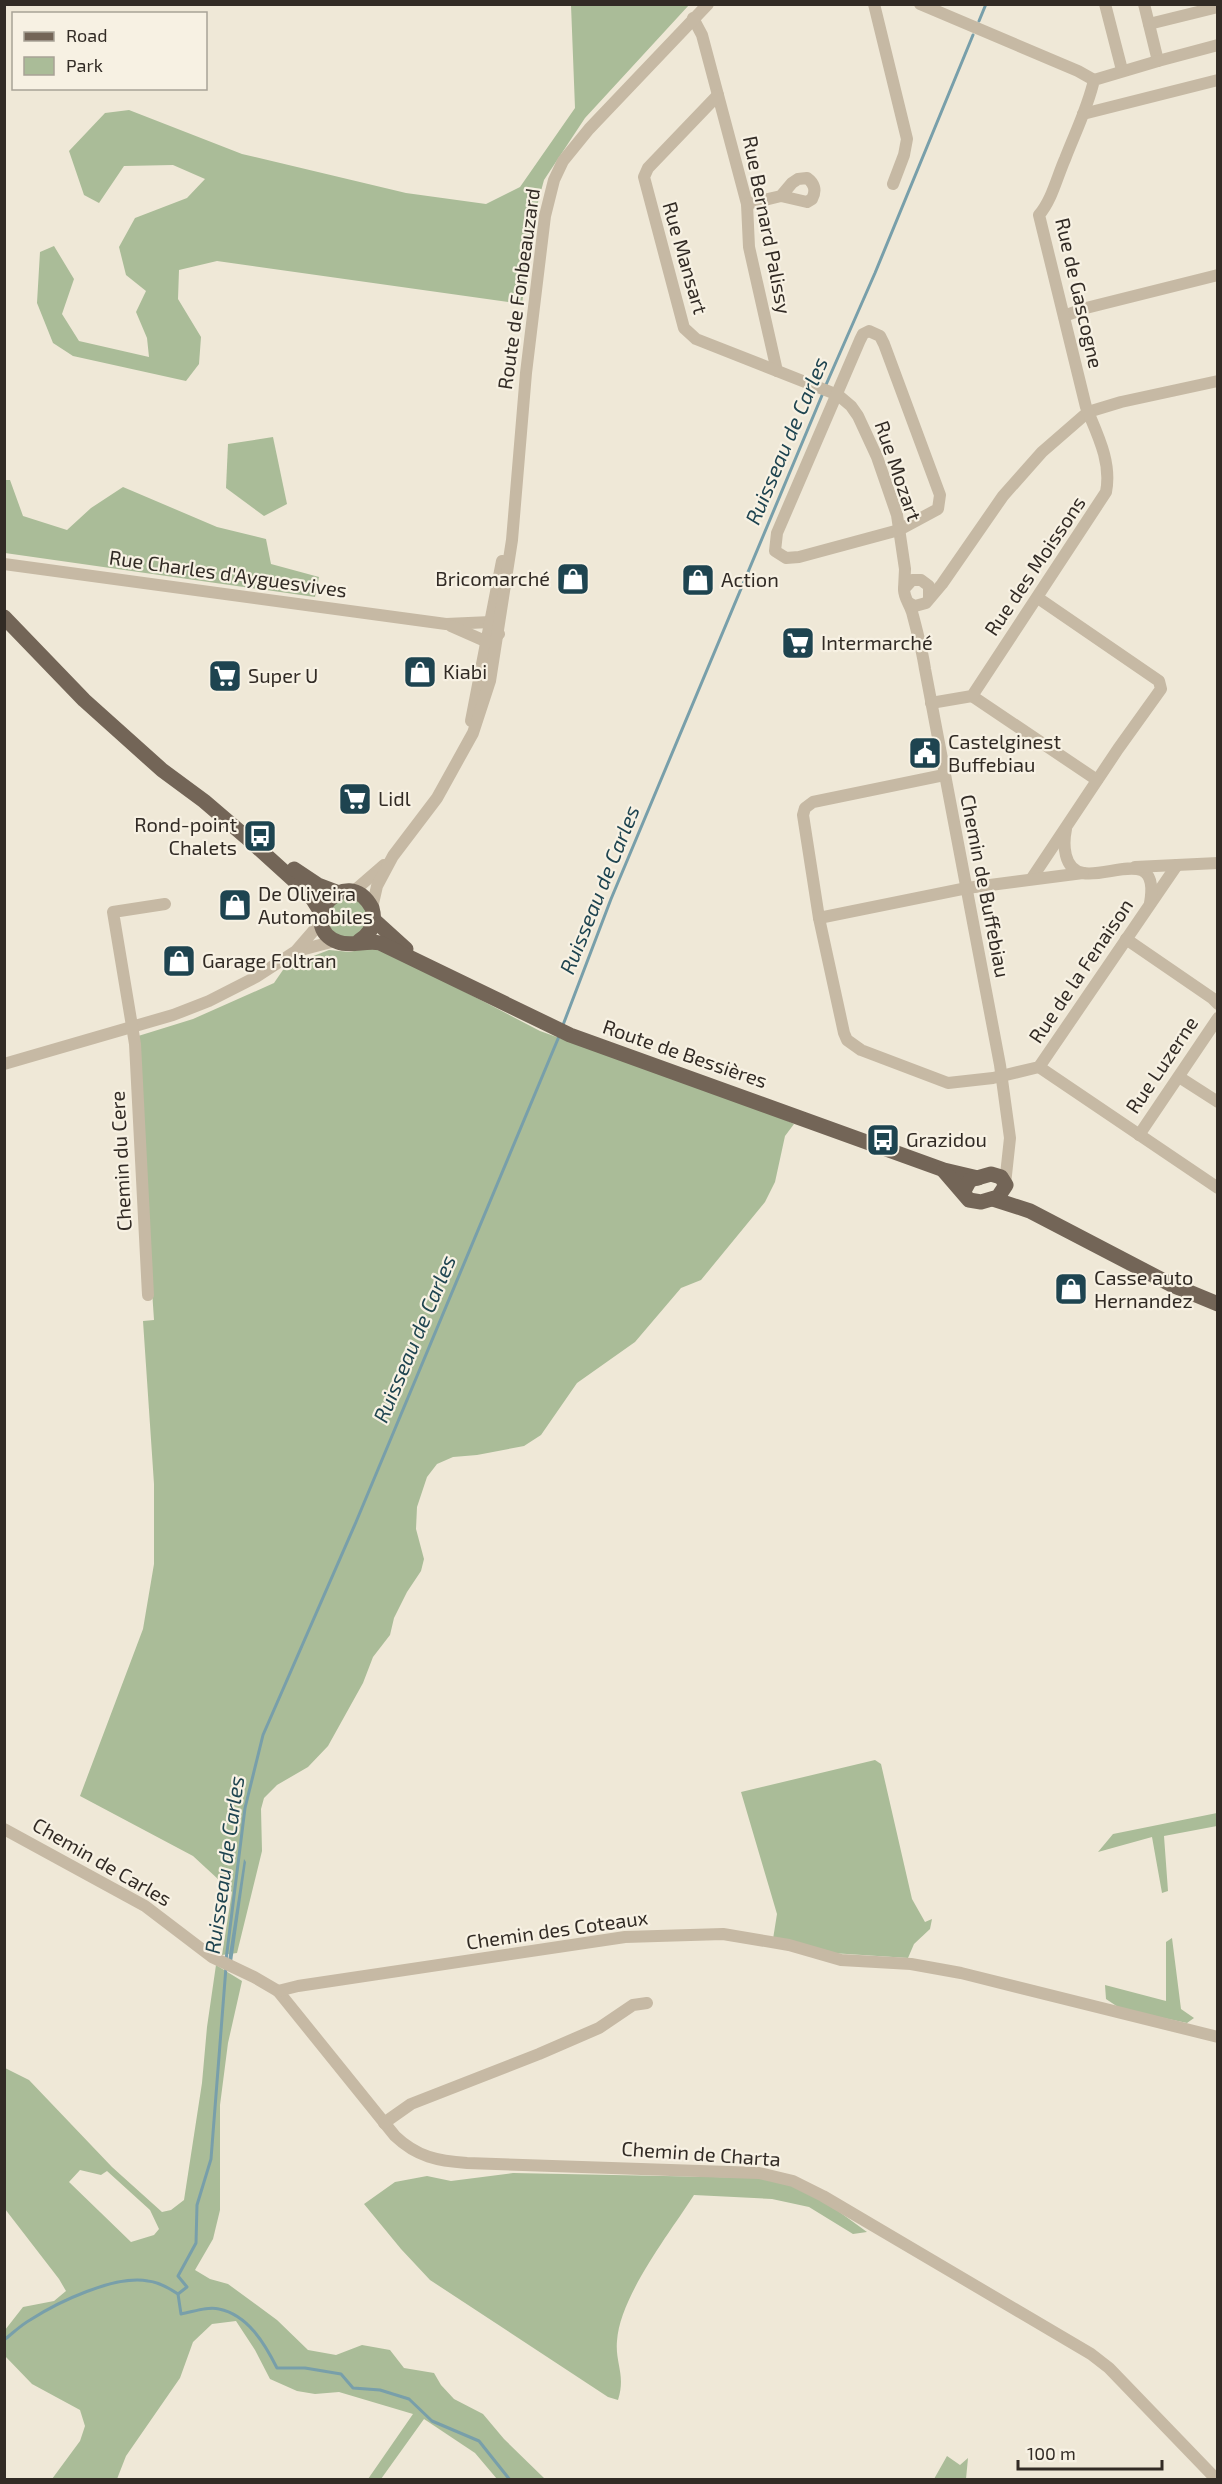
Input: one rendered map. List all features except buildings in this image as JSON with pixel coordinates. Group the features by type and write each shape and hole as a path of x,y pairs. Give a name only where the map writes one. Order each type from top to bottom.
{"main road":[{"name":"Route de Bessières","path":"4,617 84,700 162,770 204,801 246,837 310,895 322,917 325,930 335,941 347,944 359,941 380,944 420,961 570,1035 944,1170 1001,1177 1005,1185 1030,1211"},
{"name":"Route de Bessières","path":"246,837 318,885 365,897 373,914 420,961"},
{"path":"322,917 327,901 346,892"},
{"path":"359,941 371,930 373,914"},
{"name":"Route de Bessières","path":"944,1170 964,1191 966,1197 973,1201 993,1199 1030,1211 1172,1285 1218,1304"},
{"path":"964,1191 970,1180 984,1176"},
{"path":"993,1199 1002,1194 1005,1185"}],"street":[{"name":"Route de Fonbeauzard","path":"393,856 436,798 473,733 481,714 515,492 545,216 554,180 563,161 588,129 708,4"},
{"path":"874,4 907,139 904,155 893,184"},
{"path":"1105,4 1122,70"},
{"path":"1144,4 1158,61"},
{"path":"928,6 1094,80 1122,70 1218,45"},
{"path":"1149,24 1218,7"},
{"name":"Rue Bernard Palissy","path":"693,18 702,35 747,204 749,247 777,371"},
{"name":"Rue de Gascogne","path":"1088,412 1039,215 1044,209 1083,114 1094,80"},
{"path":"1083,114 1218,80"},
{"name":"Rue Mansart","path":"718,95 648,168 645,177 646,189 684,328 696,339 838,395"},
{"path":"747,204 781,196"},
{"path":"1064,316 1086,308 1218,275"},
{"path":"869,332 880,336 940,502 933,514 899,530 795,557 786,558 775,550 777,533 863,334 869,332"},
{"name":"Chemin de Buffebiau","path":"918,633 928,600 1003,496 1042,452 1088,412 1121,402 1218,381"},
{"name":"Rue Mozart","path":"838,395 851,406 858,416 877,457 897,516 905,569 904,589"},
{"name":"Rue des Moissons","path":"972,696 1106,492 1107,465 1088,412"},
{"name":"Rue Charles d'Ayguesvives","path":"4,564 492,632"},
{"path":"905,569 920,581 929,586 928,600 915,606 905,599 904,589 908,583 920,581 946,576"},
{"path":"1032,879 1097,780 1161,689 1159,681 1038,598"},
{"name":"Chemin de Buffebiau","path":"909,603 918,633 1001,1075 1009,1146 1005,1185"},
{"name":"Rue Charles d'Ayguesvives","path":"446,624 492,632"},
{"path":"931,703 972,696 1097,780"},
{"name":"Rue de la Fenaison","path":"944,775 813,802 805,808 803,815 819,918 844,1033 853,1046 948,1083 1039,1067 1177,865"},
{"path":"1066,828 1064,840 1067,859 1071,866 1083,873"},
{"path":"346,892 393,856"},
{"path":"373,914 377,886 393,856"},
{"path":"819,918 967,888 1032,879 1131,867 1218,863"},
{"path":"1131,867 1141,870 1149,880 1150,904"},
{"name":"Chemin du Cere","path":"148,1295 132,1026 113,912 165,904"},
{"path":"296,951 322,917"},
{"name":"Rue Luzerne","path":"1125,939 1218,1004"},
{"path":"4,1064 173,1015 209,1001 256,977 296,951 335,941"},
{"name":"Rue Luzerne","path":"1139,1135 1218,1018"},
{"path":"1039,1067 1218,1188"},
{"path":"1179,1077 1218,1102"},
{"path":"984,1176 997,1169 1009,1146"},
{"name":"Chemin de Carles","path":"4,1830 94,1876 145,1906 219,1962 238,1968"},
{"name":"Chemin des Coteaux","path":"278,1991 298,1986 625,1937 723,1934 789,1946 841,1960 911,1964 961,1973 1218,2037"},
{"name":"Chemin de Charta","path":"238,1968 278,1991 384,2123 410,2149 437,2160 759,2173 793,2181 823,2196 1109,2367 1217,2480"},
{"path":"384,2123 411,2104 539,2054 599,2028 633,2005 647,2003"}],"green space":[{"path":"571,5 689,5 585,118 544,180 535,213 522,304 217,261 179,270 178,299 201,337 199,364 186,381 73,356 53,343 37,303 40,252 54,246 74,279 62,314 79,341 149,357 147,338 136,312 146,291 126,275 119,247 135,218 187,198 205,179 173,165 124,166 99,203 84,195 69,151 105,113 129,110 242,154 406,193 486,204 520,187 575,108"},
{"path":"273,437 287,504 264,516 226,488 228,444"},
{"path":"5,480 10,480 23,516 67,530 91,508 123,487 217,527 266,539 271,564 319,577 315,597 5,553"},
{"path":"347,898 361,904 367,918 361,932 347,938 333,932 327,918 333,904"},
{"path":"379,947 540,1031 794,1124 785,1136 775,1182 765,1202 701,1280 681,1288 635,1342 577,1383 541,1435 524,1446 453,1457 437,1464 427,1477 417,1507 416,1529 424,1559 421,1571 394,1618 390,1635 373,1657 363,1683 328,1746 308,1767 277,1785 264,1798 261,1809 262,1851 237,1953 222,1955 232,1892 193,1856 80,1796 143,1629 154,1564 154,1484 143,1321 154,1320 135,1037 193,1019 274,983 285,967 329,950 350,952"},
{"path":"875,1760 881,1764 912,1899 925,1922 932,1919 930,1929 914,1944 908,1958 832,1953 773,1939 777,1914 741,1792"},
{"path":"1217,1813 1217,1826 1164,1836 1168,1891 1162,1893 1152,1837 1098,1852 1113,1834"},
{"path":"1172,1938 1181,2009 1194,2018 1187,2023 1121,2009 1106,1999 1105,1985 1166,2001 1166,1942"},
{"path":"216,1965 242,1981 228,2043 220,2105 220,2210 213,2239 195,2270 210,2279 228,2284 277,2320 308,2350 336,2355 362,2345 390,2350 404,2368 434,2373 454,2399 483,2414 504,2439 545,2479 497,2479 475,2453 424,2419 381,2479 368,2479 413,2414 339,2392 315,2394 297,2391 270,2379 236,2321 212,2324 193,2342 180,2378 126,2456 117,2479 52,2479 80,2441 85,2426 80,2410 32,2384 5,2356 5,2330 23,2307 54,2301 66,2291 5,2209 5,2068 29,2080 112,2167 162,2212 171,2210 184,2200 202,2083","holes":["80,2170 101,2175 107,2171 150,2210 159,2229 154,2235 131,2242 69,2182"]},
{"path":"513,2173 767,2178 800,2188 827,2203 867,2232 853,2234 809,2207 772,2199 694,2195 636,2285 620,2323 617,2356 621,2383 618,2400 608,2397 430,2280 364,2204 395,2182 427,2176 451,2181"},
{"path":"947,2456 960,2465 968,2458 966,2479 934,2479"}],"water":[{"path":"244,1859 246,1862 232,1962 228,1961"}],"waterway":[{"name":"Ruisseau de Carles","path":"979,21 986,4"},
{"name":"Ruisseau de Carles","path":"825,387 875,273 973,35"},
{"name":"Ruisseau de Carles","path":"563,1025 611,899 823,393"},
{"name":"Ruisseau de Carles","path":"226,1960 245,1808 263,1735 356,1522 560,1034"},
{"name":"Ruisseau de Carles","path":"226,1967 211,2159 197,2205 196,2243 178,2276 187,2287 178,2294 181,2314 210,2308 229,2312 239,2317 254,2332 277,2368 305,2368 341,2374 353,2388 380,2390 409,2399 432,2421 479,2441 510,2480"},
{"path":"4,2340 23,2324 42,2313 71,2298 103,2286 134,2280 148,2281 178,2294"}],"place":[{"name":"Bricomarché","path":"573,579"},
{"name":"Action","path":"698,580"},
{"name":"Intermarché","path":"798,643"},
{"name":"Kiabi","path":"420,672"},
{"name":"Super U","path":"225,676"},
{"name":"Castelginest Buffebiau","path":"925,753"},
{"name":"Lidl","path":"355,799"},
{"name":"Rond-point Chalets","path":"260,836"},
{"name":"De Oliveira Automobiles","path":"235,905"},
{"name":"Garage Foltran","path":"179,961"},
{"name":"Grazidou","path":"883,1140"},
{"name":"Casse auto Hernandez","path":"1071,1289"}]}
